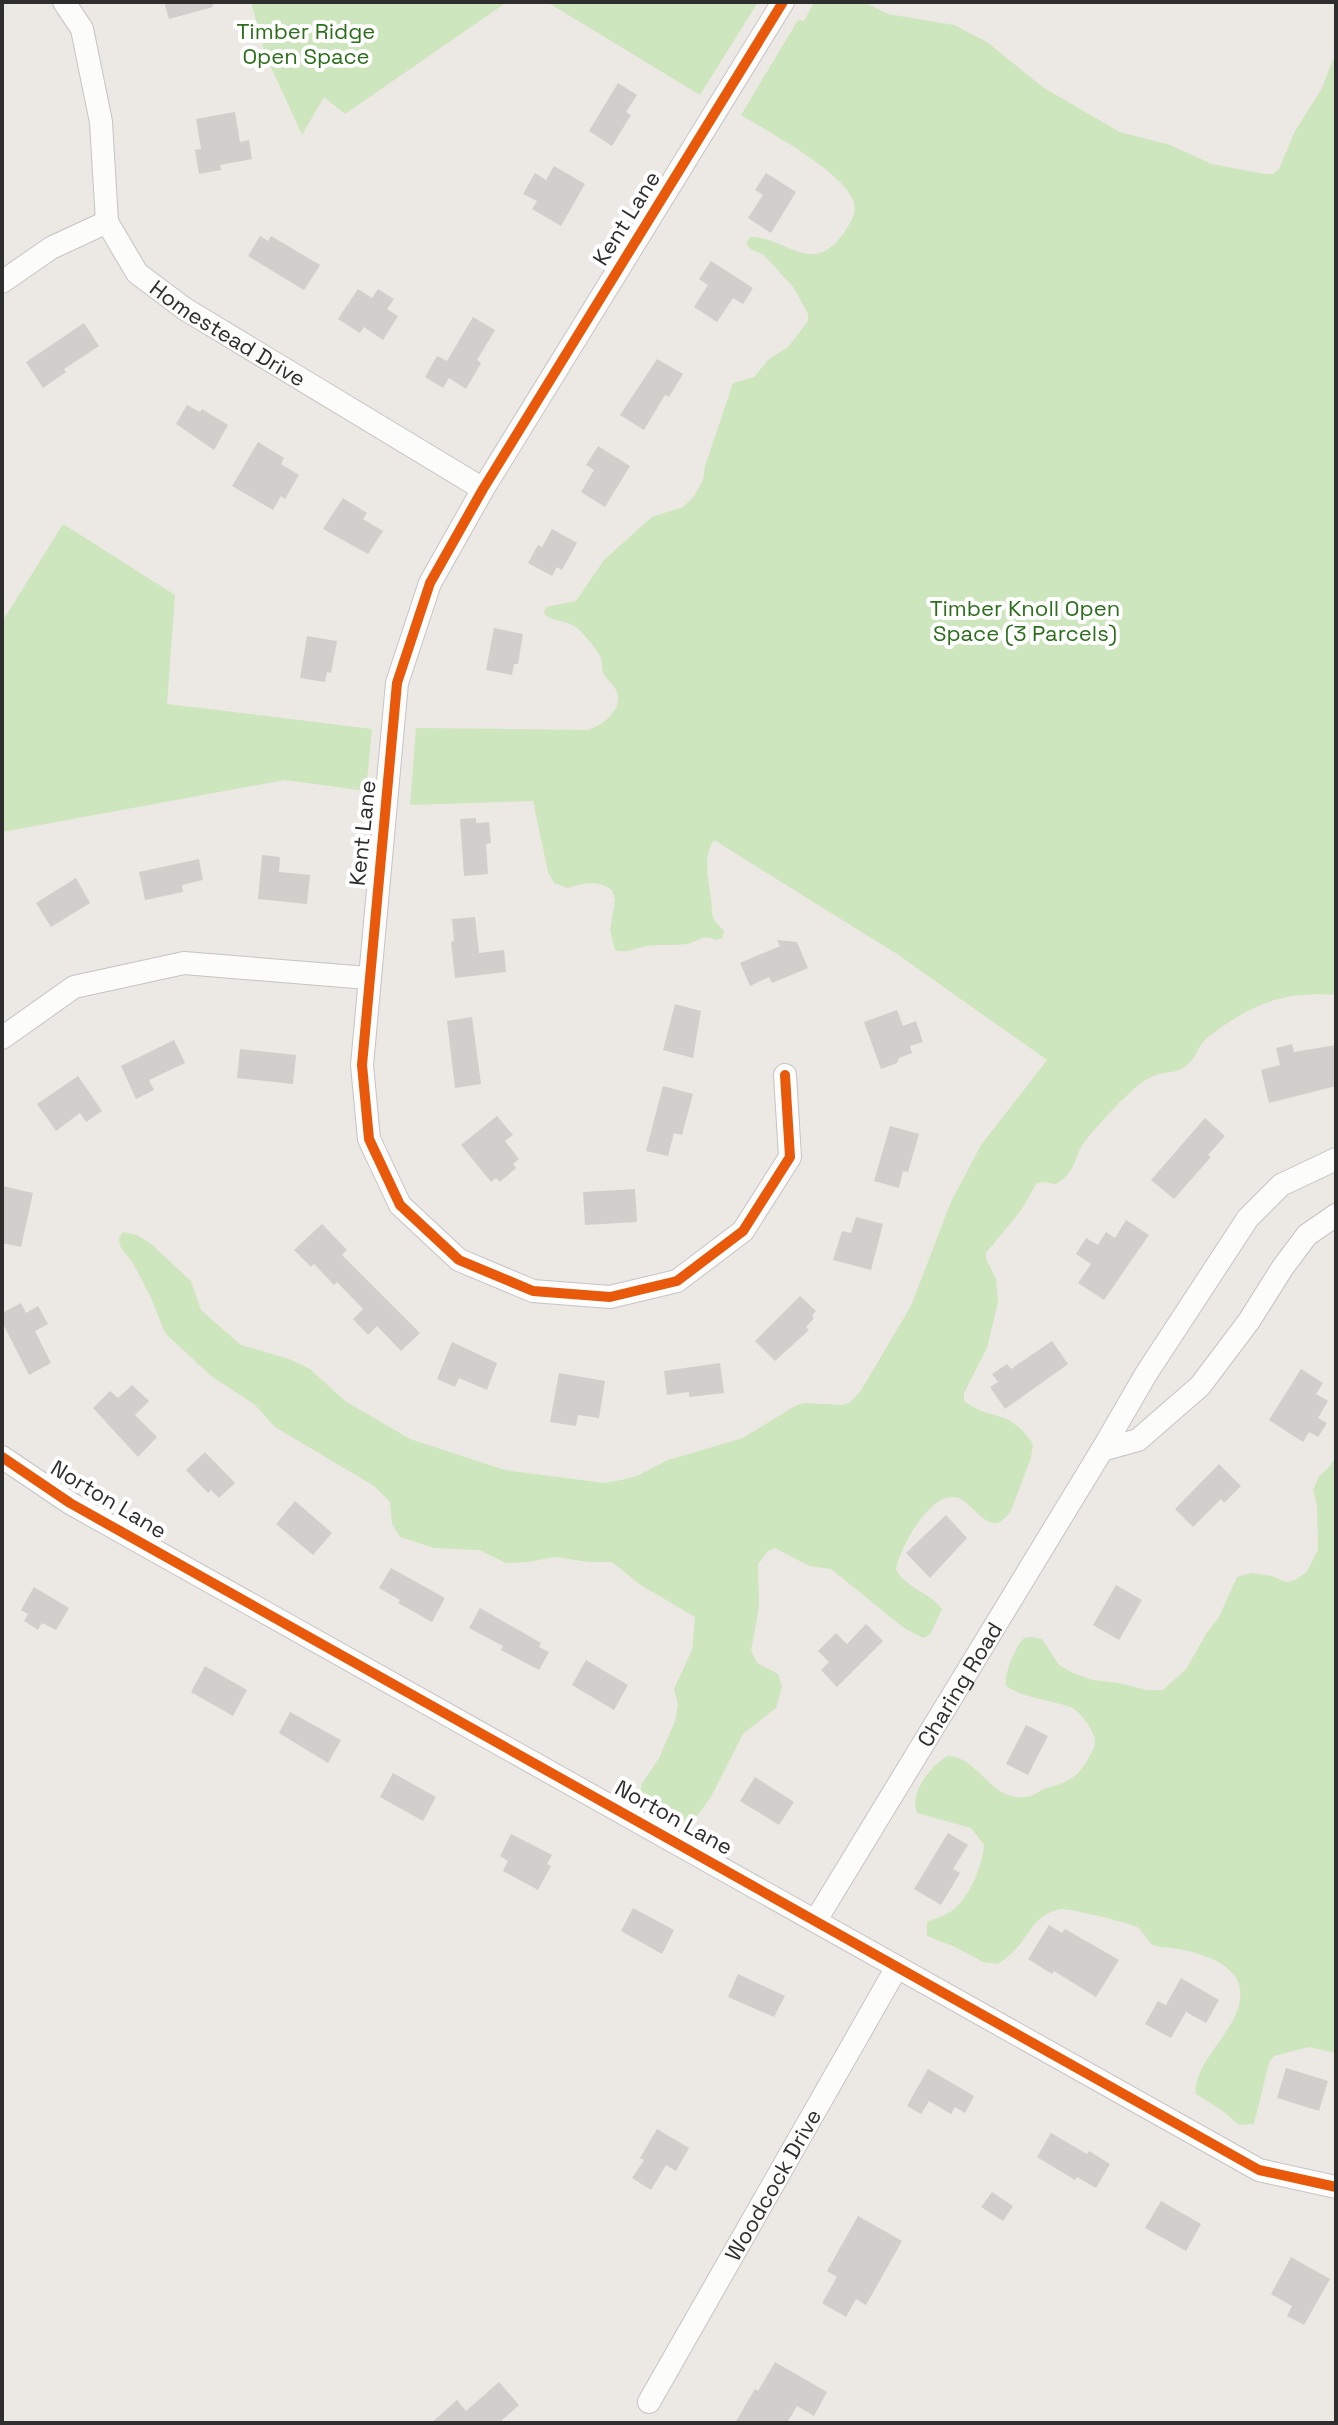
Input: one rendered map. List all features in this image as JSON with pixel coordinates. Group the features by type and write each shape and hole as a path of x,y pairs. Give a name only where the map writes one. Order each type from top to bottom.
{"street":[{"name":"Homestead Drive","path":"64,2 82,29 101,122 107,222 137,273 185,309 483,489"},
{"name":"Kent Lane","path":"783,2 483,489 430,583 397,683 362,1065 369,1139 400,1205 459,1260 533,1291 610,1297 677,1281 743,1231 790,1157 785,1075"},
{"path":"2,282 51,248 107,222"},
{"path":"2,1038 74,987 184,963 368,978"},
{"name":"Charing Road","path":"816,1920 1146,1374 1248,1218 1281,1185 1336,1159"},
{"path":"1102,1450 1138,1440 1200,1386 1307,1235 1336,1215"},
{"name":"Norton Lane","path":"2,1457 70,1503 1259,2170 1336,2187"},
{"name":"Woodcock Drive","path":"649,2402 897,1967"}],"green space":[{"name":"Timber Ridge Open Space","path":"251,2 507,2 345,114 324,97 302,135 265,54"},
{"path":"547,2 758,2 700,95"},
{"name":"Timber Knoll Open Space (3 Parcels)","path":"814,2 864,2 888,14 954,25 987,42 1044,88 1120,132 1170,145 1212,164 1264,174 1273,174 1279,169 1295,131 1321,90 1336,52 1336,995 1283,998 1237,1017 1204,1041 1185,1067 1151,1077 1126,1096 1086,1140 1063,1179 1056,1184 1036,1184 1022,1209 986,1253 996,1279 998,1302 987,1348 964,1393 964,1401 983,1412 1007,1419 1024,1432 1033,1444 1031,1458 1011,1511 1000,1521 991,1522 959,1498 948,1497 938,1502 918,1522 896,1569 905,1581 942,1609 930,1635 923,1638 904,1628 831,1569 809,1566 775,1548 768,1551 758,1564 759,1607 751,1650 757,1663 778,1674 782,1687 776,1708 743,1734 712,1795 698,1815 686,1821 649,1805 641,1793 641,1785 659,1758 675,1721 678,1705 674,1689 692,1650 695,1617 639,1584 612,1562 555,1557 506,1563 479,1550 434,1548 400,1537 392,1524 390,1502 374,1486 275,1427 254,1404 211,1376 165,1333 151,1298 120,1246 119,1238 123,1232 137,1235 150,1243 191,1281 201,1310 241,1345 289,1359 310,1369 345,1401 410,1439 505,1470 604,1483 637,1476 668,1460 743,1438 804,1403 849,1403 860,1392 911,1306 950,1204 981,1145 1047,1060 897,954 714,840 708,856 708,875 712,913 724,931 722,938 619,951 615,950 610,930 615,900 612,890 596,884 568,888 554,883 548,872 533,801 410,805 416,728 587,730 598,726 616,708 615,687 604,674 596,650 577,628 544,614 546,607 576,601 604,560 645,523 652,517 683,507 694,496 703,480 733,383 754,377 769,359 788,347 808,321 808,314 794,288 764,255 750,249 746,243 750,237 807,254 820,253 837,241 854,215 853,200 835,177 803,153 741,115 798,20 804,21"},
{"path":"63,524 175,595 167,704 372,729 366,791 285,780 2,832 2,622"},
{"path":"1336,1456 1336,2053 1309,2047 1274,2056 1269,2063 1254,2124 1239,2125 1196,2094 1202,2068 1235,2016 1239,2003 1240,1989 1231,1971 1202,1955 1153,1945 1132,1925 1066,1909 1053,1911 1040,1919 1017,1948 998,1964 983,1962 927,1936 927,1922 952,1910 966,1895 981,1862 984,1845 971,1828 917,1813 916,1797 928,1774 947,1756 958,1758 996,1788 1017,1797 1031,1796 1076,1774 1085,1764 1095,1740 1086,1721 1070,1707 1021,1694 1006,1686 1011,1661 1023,1639 1042,1639 1059,1665 1073,1673 1093,1680 1163,1690 1186,1669 1219,1617 1237,1577 1251,1573 1286,1582 1306,1573 1318,1550 1317,1505 1313,1490 1319,1476"}],"building":[{"path":"164,2 212,2 213,7 169,19"},
{"path":"618,83 637,95 626,112 631,115 612,146 589,131"},
{"path":"235,112 240,142 249,140 252,159 220,165 221,170 199,174 195,150 201,149 196,119"},
{"path":"554,166 585,184 561,226 532,209 537,201 523,194 535,173 546,180"},
{"path":"766,173 796,192 771,233 748,218 763,195 755,190"},
{"path":"260,236 268,241 271,236 320,265 304,290 248,256"},
{"path":"711,261 753,288 743,304 733,298 717,322 694,307 708,285 699,279"},
{"path":"358,289 372,298 378,289 394,299 387,309 398,316 383,340 364,327 360,333 338,319"},
{"path":"473,317 495,330 477,360 481,363 466,389 449,378 443,388 425,377 437,356 447,361"},
{"path":"84,323 99,346 64,369 66,372 43,388 26,362"},
{"path":"657,359 683,374 669,397 665,395 644,430 620,415"},
{"path":"187,405 200,412 202,409 228,425 214,450 176,424"},
{"path":"258,442 284,458 281,464 299,475 285,499 281,496 273,510 232,486"},
{"path":"598,446 630,466 605,507 581,492 594,470 586,465"},
{"path":"343,498 367,513 363,519 383,531 368,554 323,529"},
{"path":"552,529 577,543 562,570 557,567 552,576 528,563"},
{"path":"494,628 523,634 518,664 514,664 512,675 486,670"},
{"path":"307,636 337,641 331,673 327,672 325,682 300,678"},
{"path":"476,818 476,823 489,822 491,843 486,844 488,874 464,876 460,819"},
{"path":"262,855 280,857 279,872 310,875 307,904 258,899"},
{"path":"199,859 203,880 182,885 183,892 145,900 139,872"},
{"path":"76,878 90,903 51,927 36,903"},
{"path":"475,917 479,953 504,950 506,972 455,978 452,919"},
{"path":"777,940 797,942 808,968 772,983 769,977 750,986 740,963 780,946"},
{"path":"675,1004 701,1011 693,1058 663,1050"},
{"path":"897,1010 903,1026 916,1021 923,1042 910,1046 912,1053 881,1069 864,1022"},
{"path":"472,1017 481,1084 455,1088 447,1021"},
{"path":"174,1040 185,1063 149,1080 154,1090 136,1099 121,1066"},
{"path":"1292,1044 1294,1052 1336,1045 1336,1086 1269,1103 1261,1070 1280,1065 1276,1048"},
{"path":"240,1049 296,1055 293,1084 237,1078"},
{"path":"78,1076 102,1111 86,1122 80,1113 56,1131 37,1104"},
{"path":"663,1086 693,1094 682,1135 674,1133 668,1156 646,1151"},
{"path":"497,1116 513,1135 505,1141 519,1159 513,1164 516,1168 500,1182 496,1178 491,1182 461,1145"},
{"path":"1205,1118 1225,1136 1174,1199 1151,1180"},
{"path":"890,1126 919,1134 908,1172 903,1171 899,1188 874,1181"},
{"path":"2,1186 33,1193 21,1247 2,1243"},
{"path":"635,1189 637,1222 585,1225 583,1192"},
{"path":"856,1217 883,1224 871,1270 833,1260 842,1231 851,1233"},
{"path":"1126,1220 1149,1235 1104,1300 1078,1283 1091,1264 1076,1254 1086,1238 1098,1245 1106,1232 1115,1238"},
{"path":"322,1224 347,1250 342,1255 420,1333 401,1351 377,1326 368,1335 353,1319 363,1309 337,1282 334,1285 314,1264 311,1267 294,1250"},
{"path":"800,1296 816,1311 812,1316 814,1318 806,1327 809,1330 775,1361 755,1341"},
{"path":"21,1303 26,1313 38,1306 48,1324 35,1331 51,1363 29,1375 2,1322 2,1313"},
{"path":"1052,1341 1068,1364 1005,1409 990,1387 998,1382 992,1374 1007,1364 1011,1369"},
{"path":"452,1342 497,1363 487,1390 459,1378 455,1387 437,1379"},
{"path":"720,1363 724,1393 689,1397 689,1392 667,1395 664,1371"},
{"path":"1301,1369 1323,1383 1316,1394 1328,1401 1318,1418 1327,1423 1318,1437 1309,1432 1303,1442 1269,1420"},
{"path":"559,1373 605,1381 599,1418 578,1415 576,1426 550,1422"},
{"path":"132,1385 149,1401 135,1415 157,1437 138,1457 93,1408 110,1391 118,1398"},
{"path":"205,1452 235,1483 219,1498 211,1490 208,1493 186,1470"},
{"path":"1219,1464 1241,1486 1224,1503 1221,1499 1193,1527 1175,1509"},
{"path":"295,1501 332,1533 313,1555 276,1524"},
{"path":"946,1515 967,1538 930,1578 906,1553"},
{"path":"391,1568 445,1598 432,1622 379,1588"},
{"path":"1116,1585 1142,1600 1119,1640 1093,1625"},
{"path":"34,1587 69,1608 56,1630 42,1623 38,1630 24,1621 28,1614 21,1610"},
{"path":"480,1608 541,1643 539,1647 549,1652 539,1670 501,1650 503,1646 469,1628"},
{"path":"866,1624 883,1641 837,1687 821,1670 829,1662 818,1651 836,1633 847,1644"},
{"path":"586,1660 628,1685 614,1710 572,1685"},
{"path":"205,1666 247,1690 233,1716 191,1692"},
{"path":"290,1712 341,1740 328,1763 279,1733"},
{"path":"1026,1725 1048,1736 1028,1775 1006,1764"},
{"path":"393,1773 436,1797 423,1821 380,1797"},
{"path":"755,1777 794,1802 779,1825 740,1801"},
{"path":"948,1833 968,1845 953,1869 960,1873 941,1905 914,1889"},
{"path":"511,1834 552,1855 547,1864 551,1866 538,1890 503,1871 508,1861 500,1856"},
{"path":"633,1908 674,1930 662,1954 621,1931"},
{"path":"1049,1925 1062,1933 1065,1929 1119,1960 1096,1997 1028,1959"},
{"path":"738,1974 785,1996 774,2017 728,1997"},
{"path":"1181,1978 1219,2000 1206,2023 1186,2012 1171,2038 1145,2024 1158,2001 1166,2005"},
{"path":"1286,2068 1328,2081 1319,2111 1277,2098"},
{"path":"928,2069 974,2096 965,2113 955,2107 951,2114 929,2101 921,2114 907,2106"},
{"path":"657,2129 689,2148 676,2171 666,2165 651,2190 632,2178 644,2160 640,2158"},
{"path":"1051,2133 1110,2164 1096,2188 1077,2177 1075,2180 1037,2157"},
{"path":"992,2192 1013,2206 1003,2221 981,2207"},
{"path":"1161,2201 1201,2224 1186,2251 1145,2228"},
{"path":"858,2216 902,2241 866,2305 856,2299 846,2317 822,2303 837,2277 827,2271"},
{"path":"1291,2257 1330,2279 1304,2325 1287,2316 1292,2306 1271,2294"},
{"path":"775,2362 827,2392 814,2416 797,2406 787,2423 735,2423 755,2389 758,2391"},
{"path":"499,2382 519,2405 499,2423 431,2423 457,2400 466,2411"}],"cycle path":[{"path":"783,2 483,489 430,583 397,683 362,1065 369,1139 400,1205 459,1260 533,1291 610,1297 677,1281 743,1231 790,1157 785,1075"},
{"path":"2,1457 70,1503 1259,2170 1336,2187"}]}
